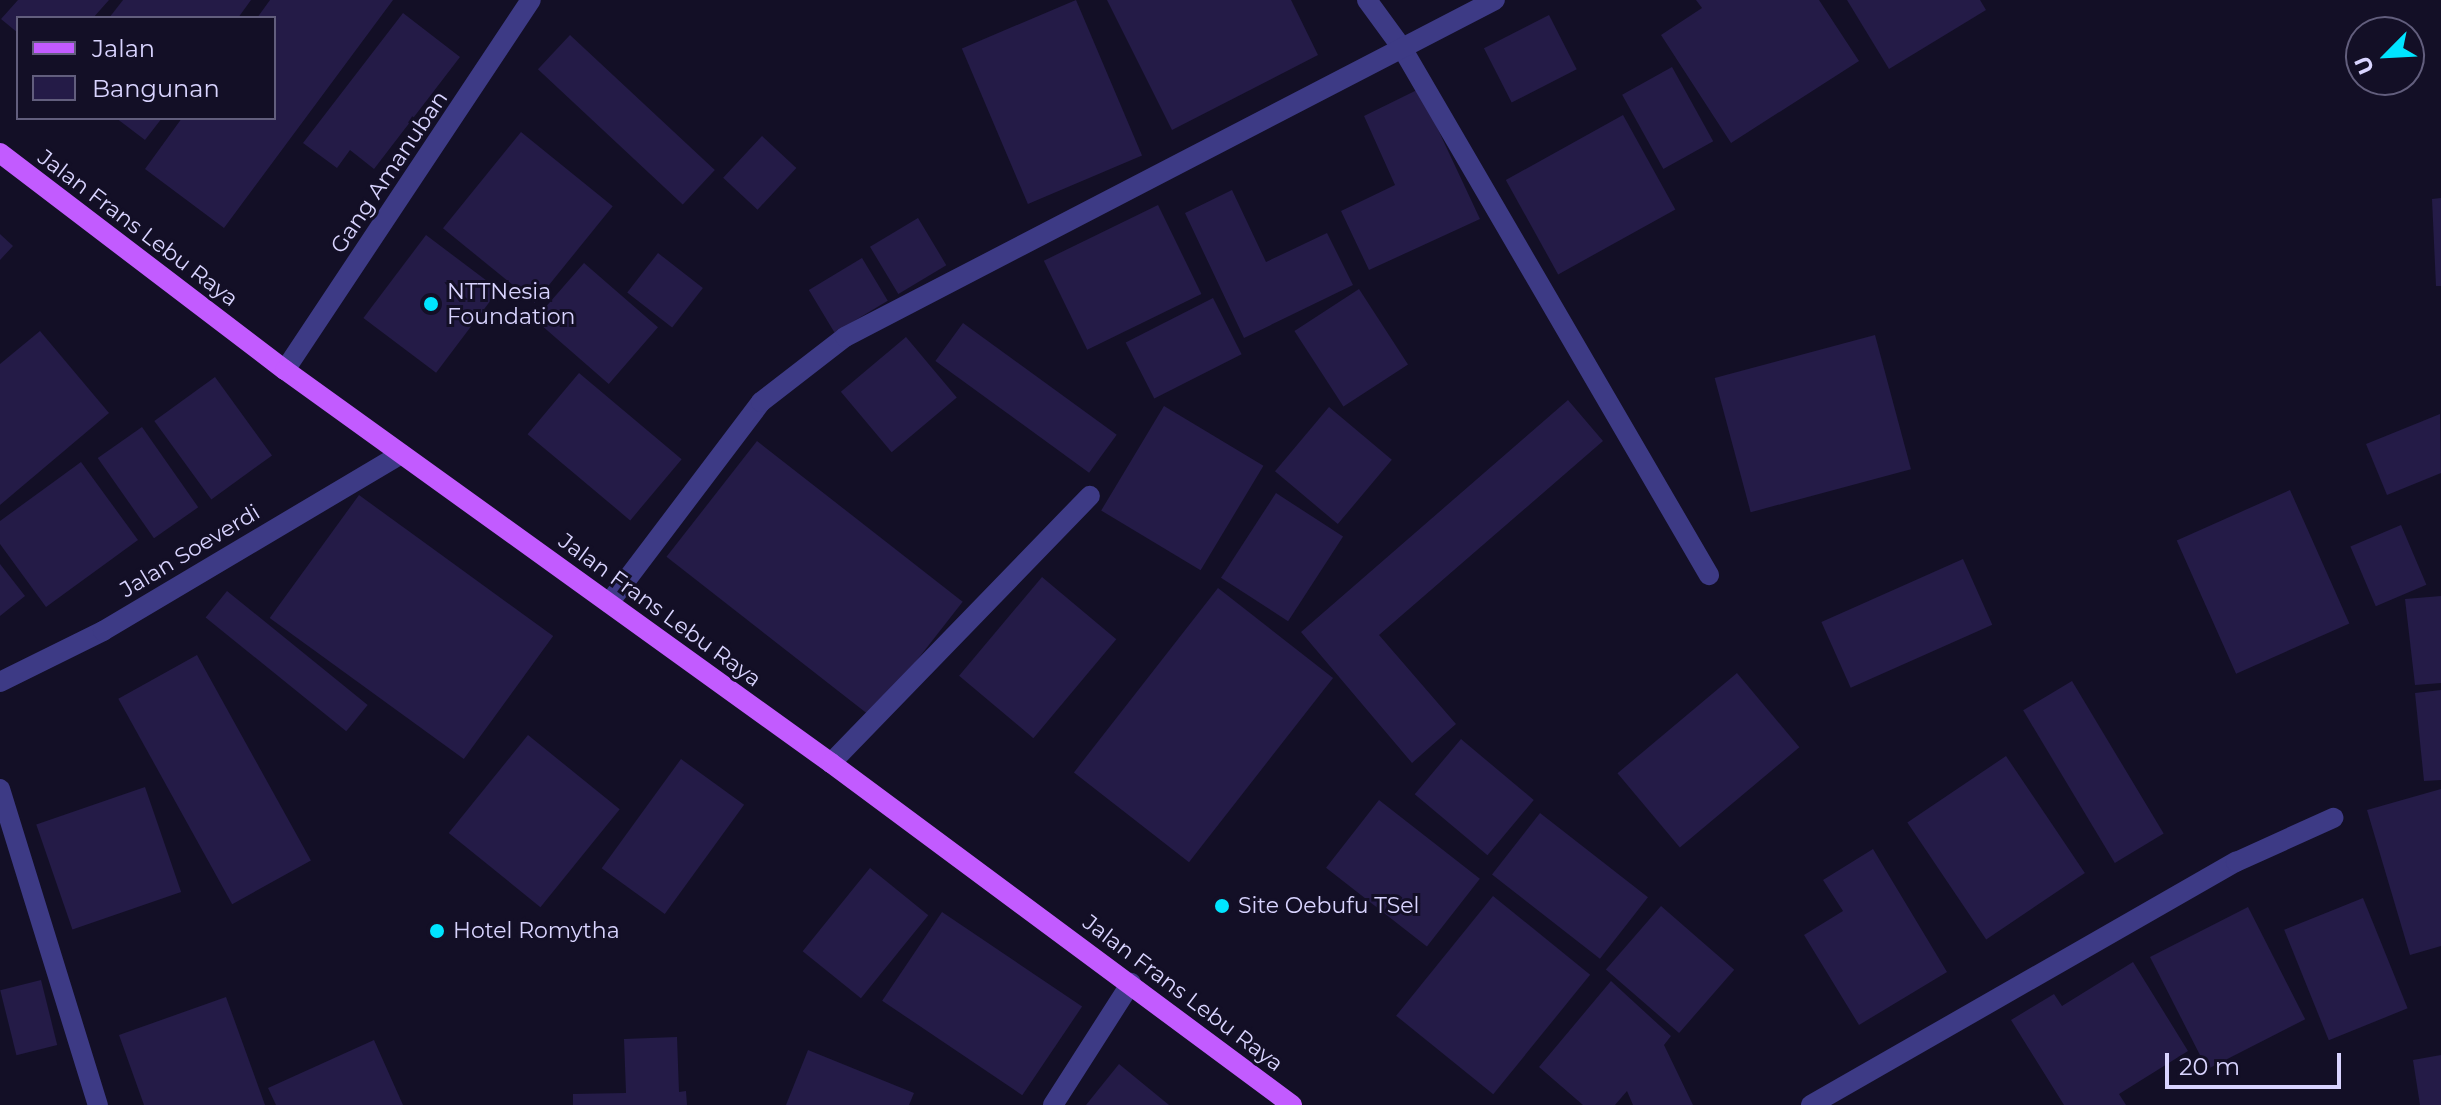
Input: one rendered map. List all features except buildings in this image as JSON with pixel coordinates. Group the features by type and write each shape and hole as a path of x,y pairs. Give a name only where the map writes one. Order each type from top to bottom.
{"main road":[{"name":"Jalan Frans Lebu Raya","path":"0,153 285,370 831,763 1292,1105"}],"street":[{"name":"Gang Amanuban","path":"285,370 531,0"},
{"path":"1367,0 1402,48 1709,575"},
{"path":"609,603 761,402 845,337 1495,0"},
{"name":"Jalan Soeverdi","path":"0,682 103,631 401,454"},
{"path":"831,763 1090,496"},
{"path":"0,789 98,1105"},
{"path":"1811,1105 2236,862 2333,818"},
{"path":"1053,1105 1131,983"}],"place":[{"name":"NTTNesia Foundation","path":"431,304"},
{"name":"Site Oebufu TSel","path":"1222,906"},
{"name":"Hotel Romytha","path":"437,931"}]}
